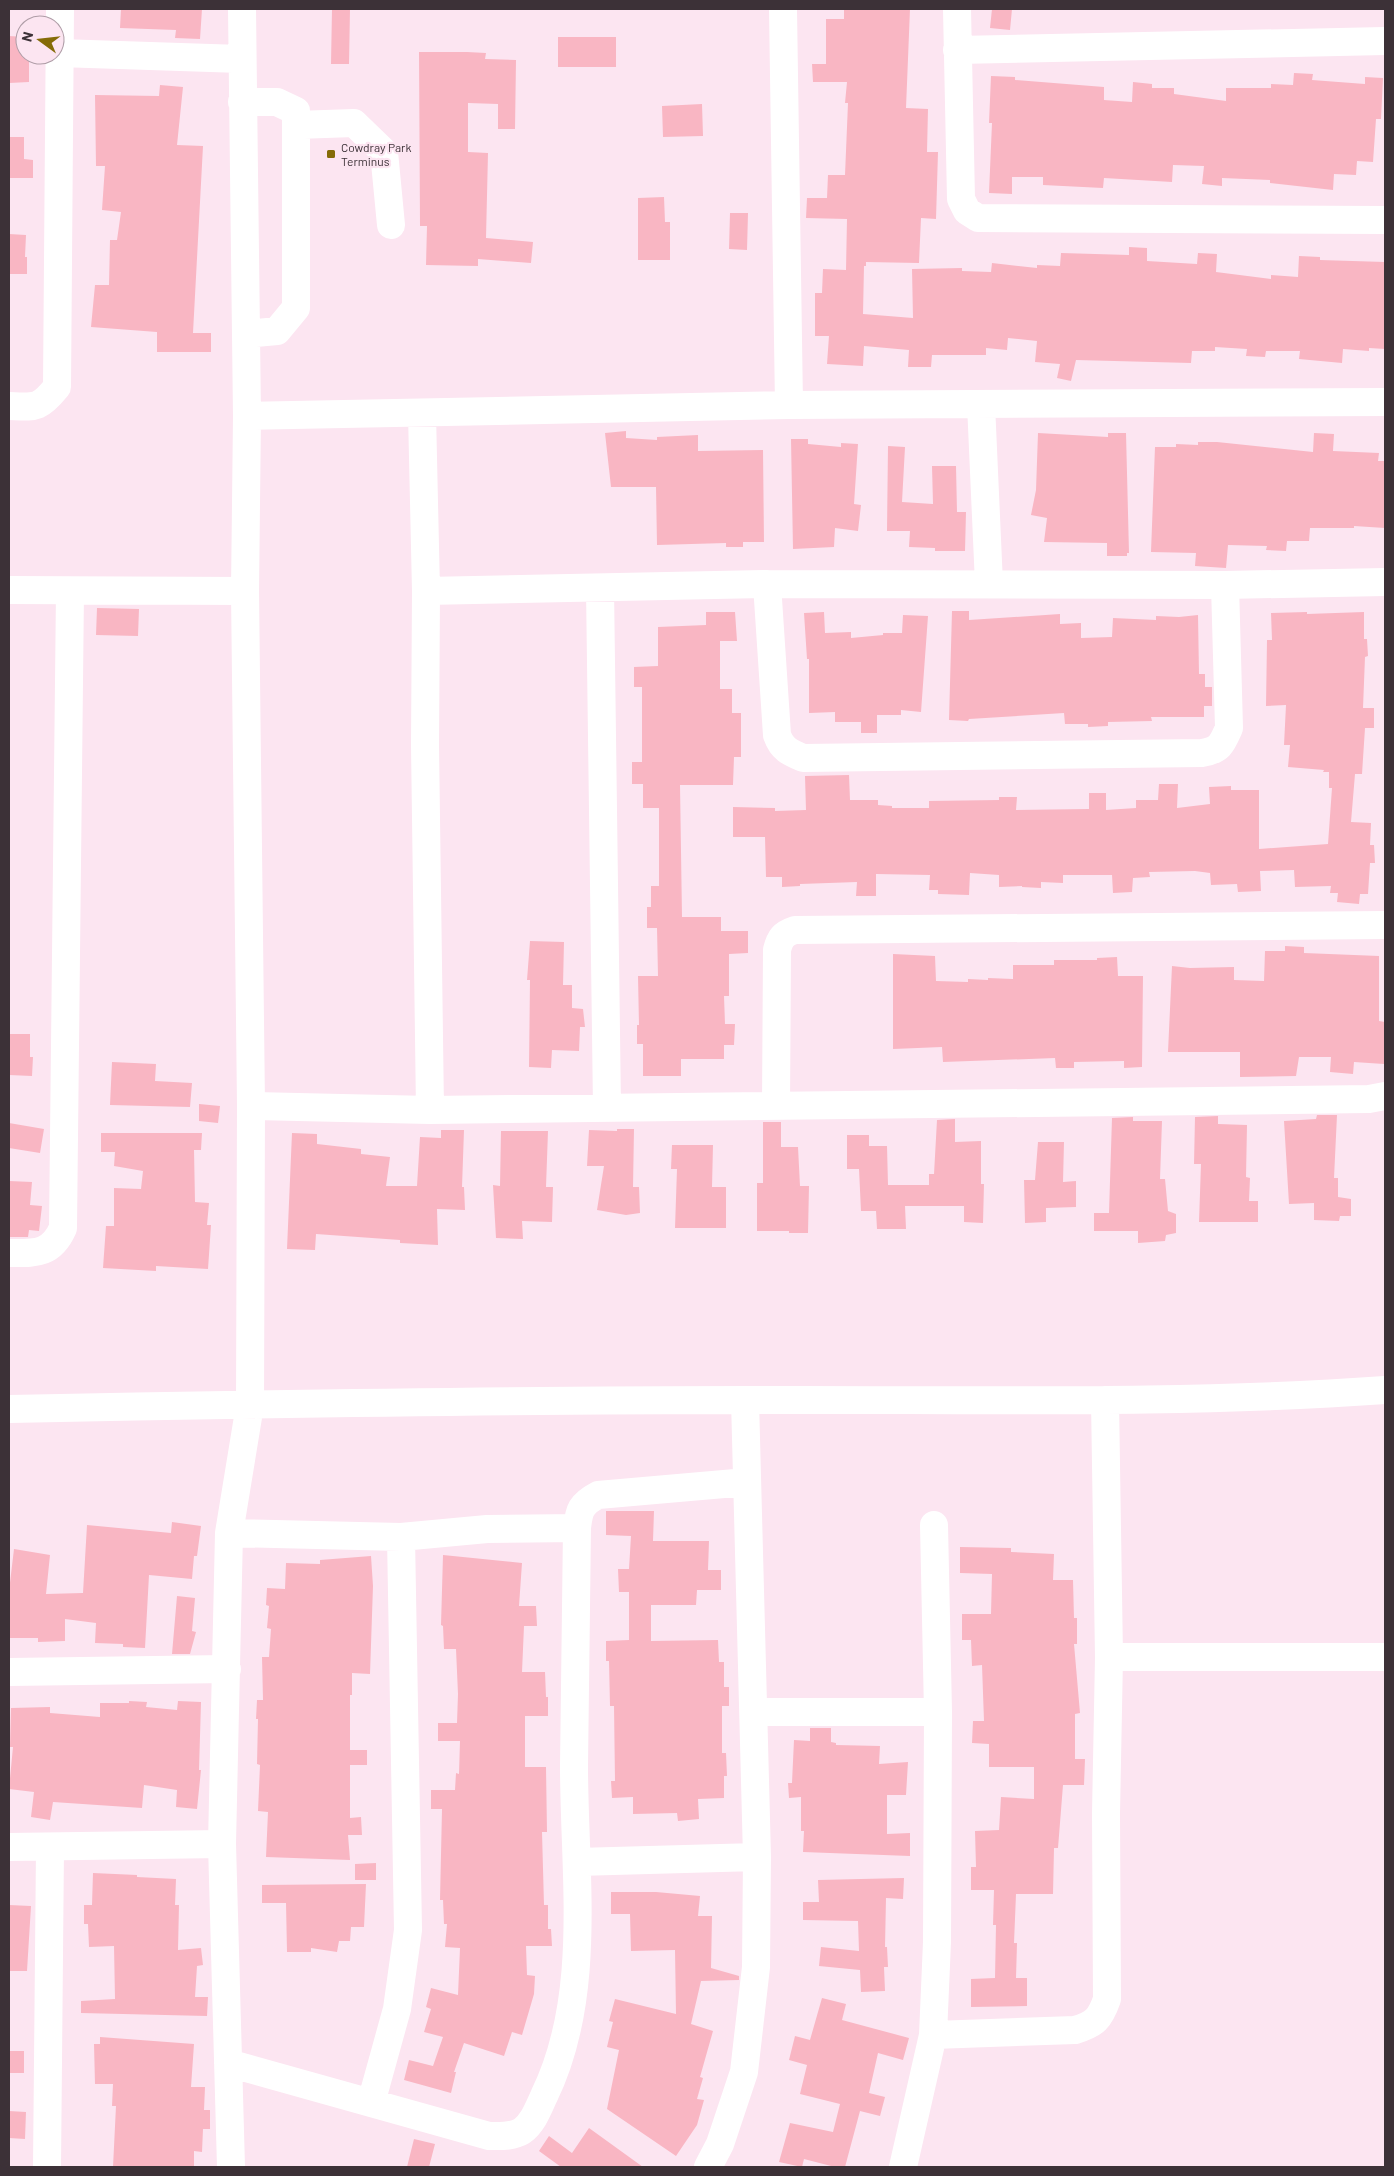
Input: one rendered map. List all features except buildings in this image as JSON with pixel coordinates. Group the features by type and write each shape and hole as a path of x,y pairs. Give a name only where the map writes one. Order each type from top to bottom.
{"street":[{"path":"231,2167 222,1844 229,1533 250,1404 251,1106 245,591 247,416 241,60 242,9"},
{"path":"783,9 789,405"},
{"path":"957,9 962,200 967,211 978,218 1385,220"},
{"path":"957,50 1385,40"},
{"path":"65,53 241,60"},
{"path":"9,406 36,407 47,400 57,387 59,65"},
{"path":"242,102 277,102 296,110 296,308 277,331 246,334"},
{"path":"296,126 354,123 384,152 391,225"},
{"path":"247,416 789,405 1385,402"},
{"path":"981,404 989,584"},
{"path":"422,413 426,590 425,745 430,1110"},
{"path":"426,590 767,584 1225,585 1385,582"},
{"path":"767,584 777,735 781,746 787,751 803,758 1202,754 1214,751 1222,744 1229,728 1225,585"},
{"path":"600,588 607,1108"},
{"path":"9,590 245,591"},
{"path":"9,1253 39,1252 50,1246 59,1237 63,1228 70,591"},
{"path":"776,1106 777,950 780,939 784,934 795,930 1385,925"},
{"path":"251,1106 430,1110 1369,1100 1385,1096"},
{"path":"9,1410 250,1404 745,1400 1105,1400 1283,1397 1385,1390"},
{"path":"708,2167 720,2144 744,2072 756,1967 757,1857 745,1400"},
{"path":"933,2035 1075,2030 1090,2026 1101,2014 1107,1999 1106,1814 1109,1657 1105,1400"},
{"path":"228,2063 489,2136 509,2136 521,2131 533,2119 556,2071 568,2030 576,1977 577,1862 574,1768 577,1528 581,1508 587,1501 598,1495 747,1482"},
{"path":"903,2167 933,2035 937,1942 938,1712 934,1525"},
{"path":"229,1533 401,1537 487,1529 577,1528"},
{"path":"371,2102 397,2009 408,1930 401,1537"},
{"path":"1109,1657 1385,1657"},
{"path":"9,1672 227,1669"},
{"path":"754,1712 938,1712"},
{"path":"9,1847 50,1848 222,1844"},
{"path":"46,2167 50,1848"},
{"path":"577,1862 757,1857"}],"place":[{"name":"Cowdray Park Terminus","path":"331,154"}]}
